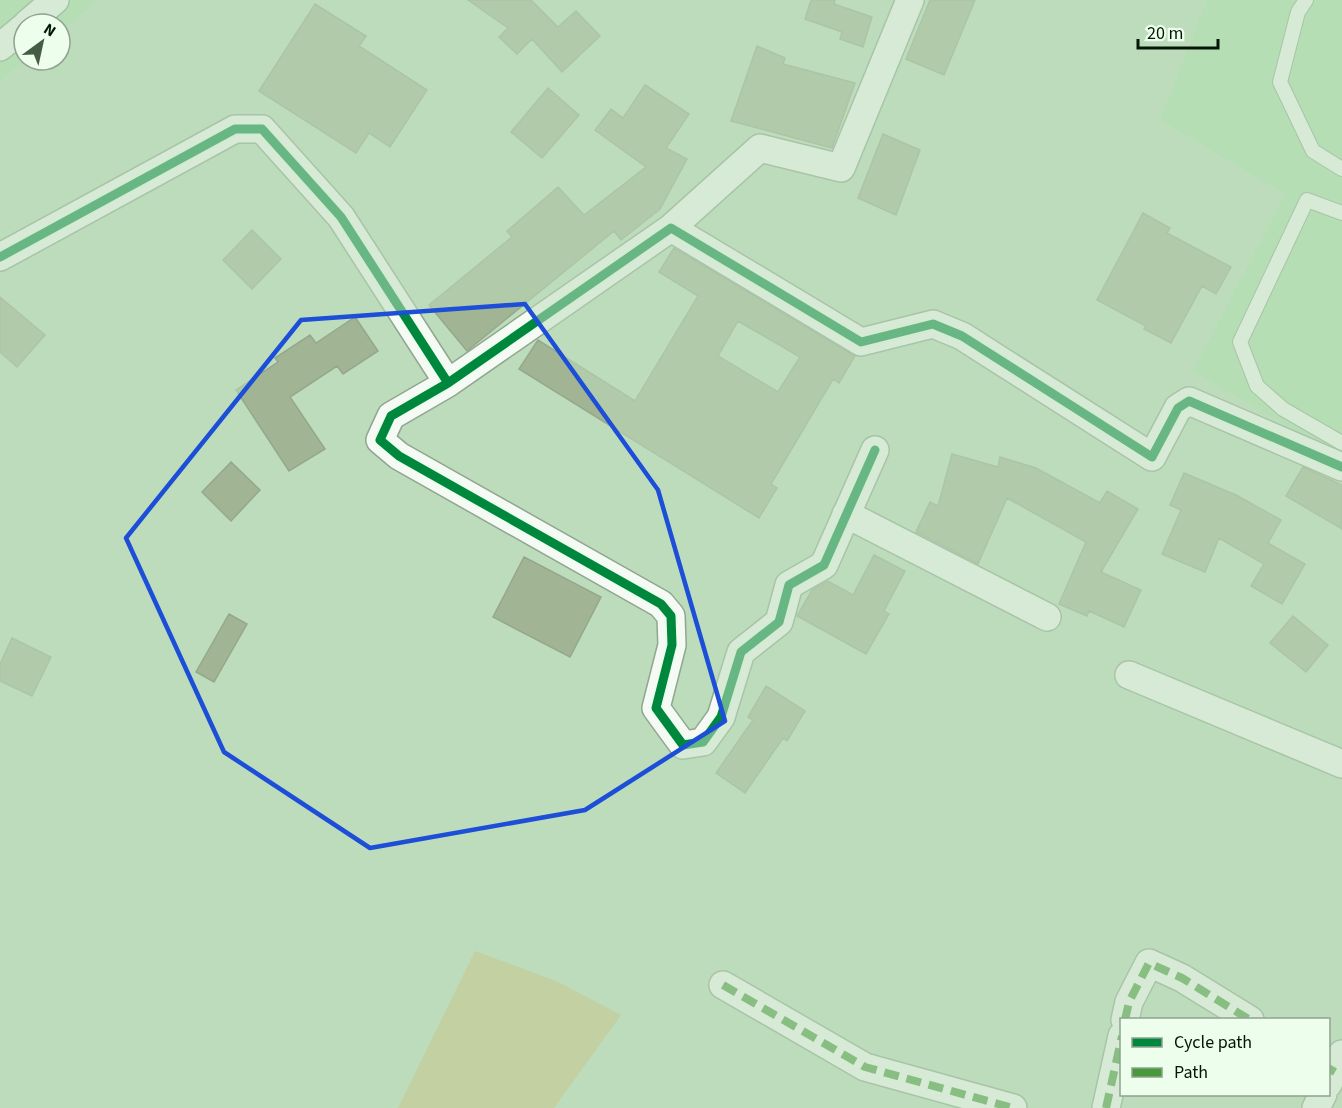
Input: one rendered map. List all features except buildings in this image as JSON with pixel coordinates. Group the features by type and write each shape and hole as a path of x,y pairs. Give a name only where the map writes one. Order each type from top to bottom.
{"street":[{"path":"41,12 55,0"},
{"path":"875,450 824,565 789,585 779,622 741,652 721,717 703,742 683,745 656,708 672,645 671,616 661,604 399,456 380,440 391,416 448,382 671,228 760,148 841,168 909,0"},
{"path":"0,47 12,37"},
{"path":"0,257 235,129 262,129 341,217 448,382"},
{"path":"671,228 861,342 933,324 962,336 1152,457 1178,408 1189,401 1342,467"},
{"path":"846,514 1047,617"},
{"path":"1129,675 1342,764"},
{"path":"1125,1018 1129,1002 1149,963 1182,978 1247,1018"},
{"path":"723,985 865,1067 1013,1108"},
{"path":"1106,1108 1120,1045"}],"lane":[{"path":"1306,0 1298,12 1280,82 1313,151 1342,169"},
{"path":"1342,213 1307,200 1240,342 1257,386 1283,410 1342,443"}],"highlighted area":[{"path":"525,304 658,490 725,721 585,810 370,848 224,752 126,538 301,320"}],"shaded area":[{"path":"0,0 99,0 72,22 72,12 12,12 12,71 0,81"},
{"path":"1207,0 1342,0 1342,454 1299,433 1193,371 1285,194 1160,120"},
{"path":"475,951 556,981 621,1015 554,1108 398,1108"}],"marked path":[{"path":"1125,1018 1129,1002 1149,963 1182,978 1247,1018"},
{"path":"723,985 865,1067 1013,1108"},
{"path":"1106,1108 1120,1045"},
{"path":"1330,1069 1335,1072"}],"cycle path":[{"path":"0,257 235,129 262,129 341,217 448,383 671,228 861,342 933,324 962,336 1152,457 1178,408 1189,401 1342,467"},
{"path":"448,383 391,416 380,440 399,456 661,604 671,616 672,645 656,708 683,745 703,742 721,717 741,652 779,622 789,585 824,565 875,450"}]}
